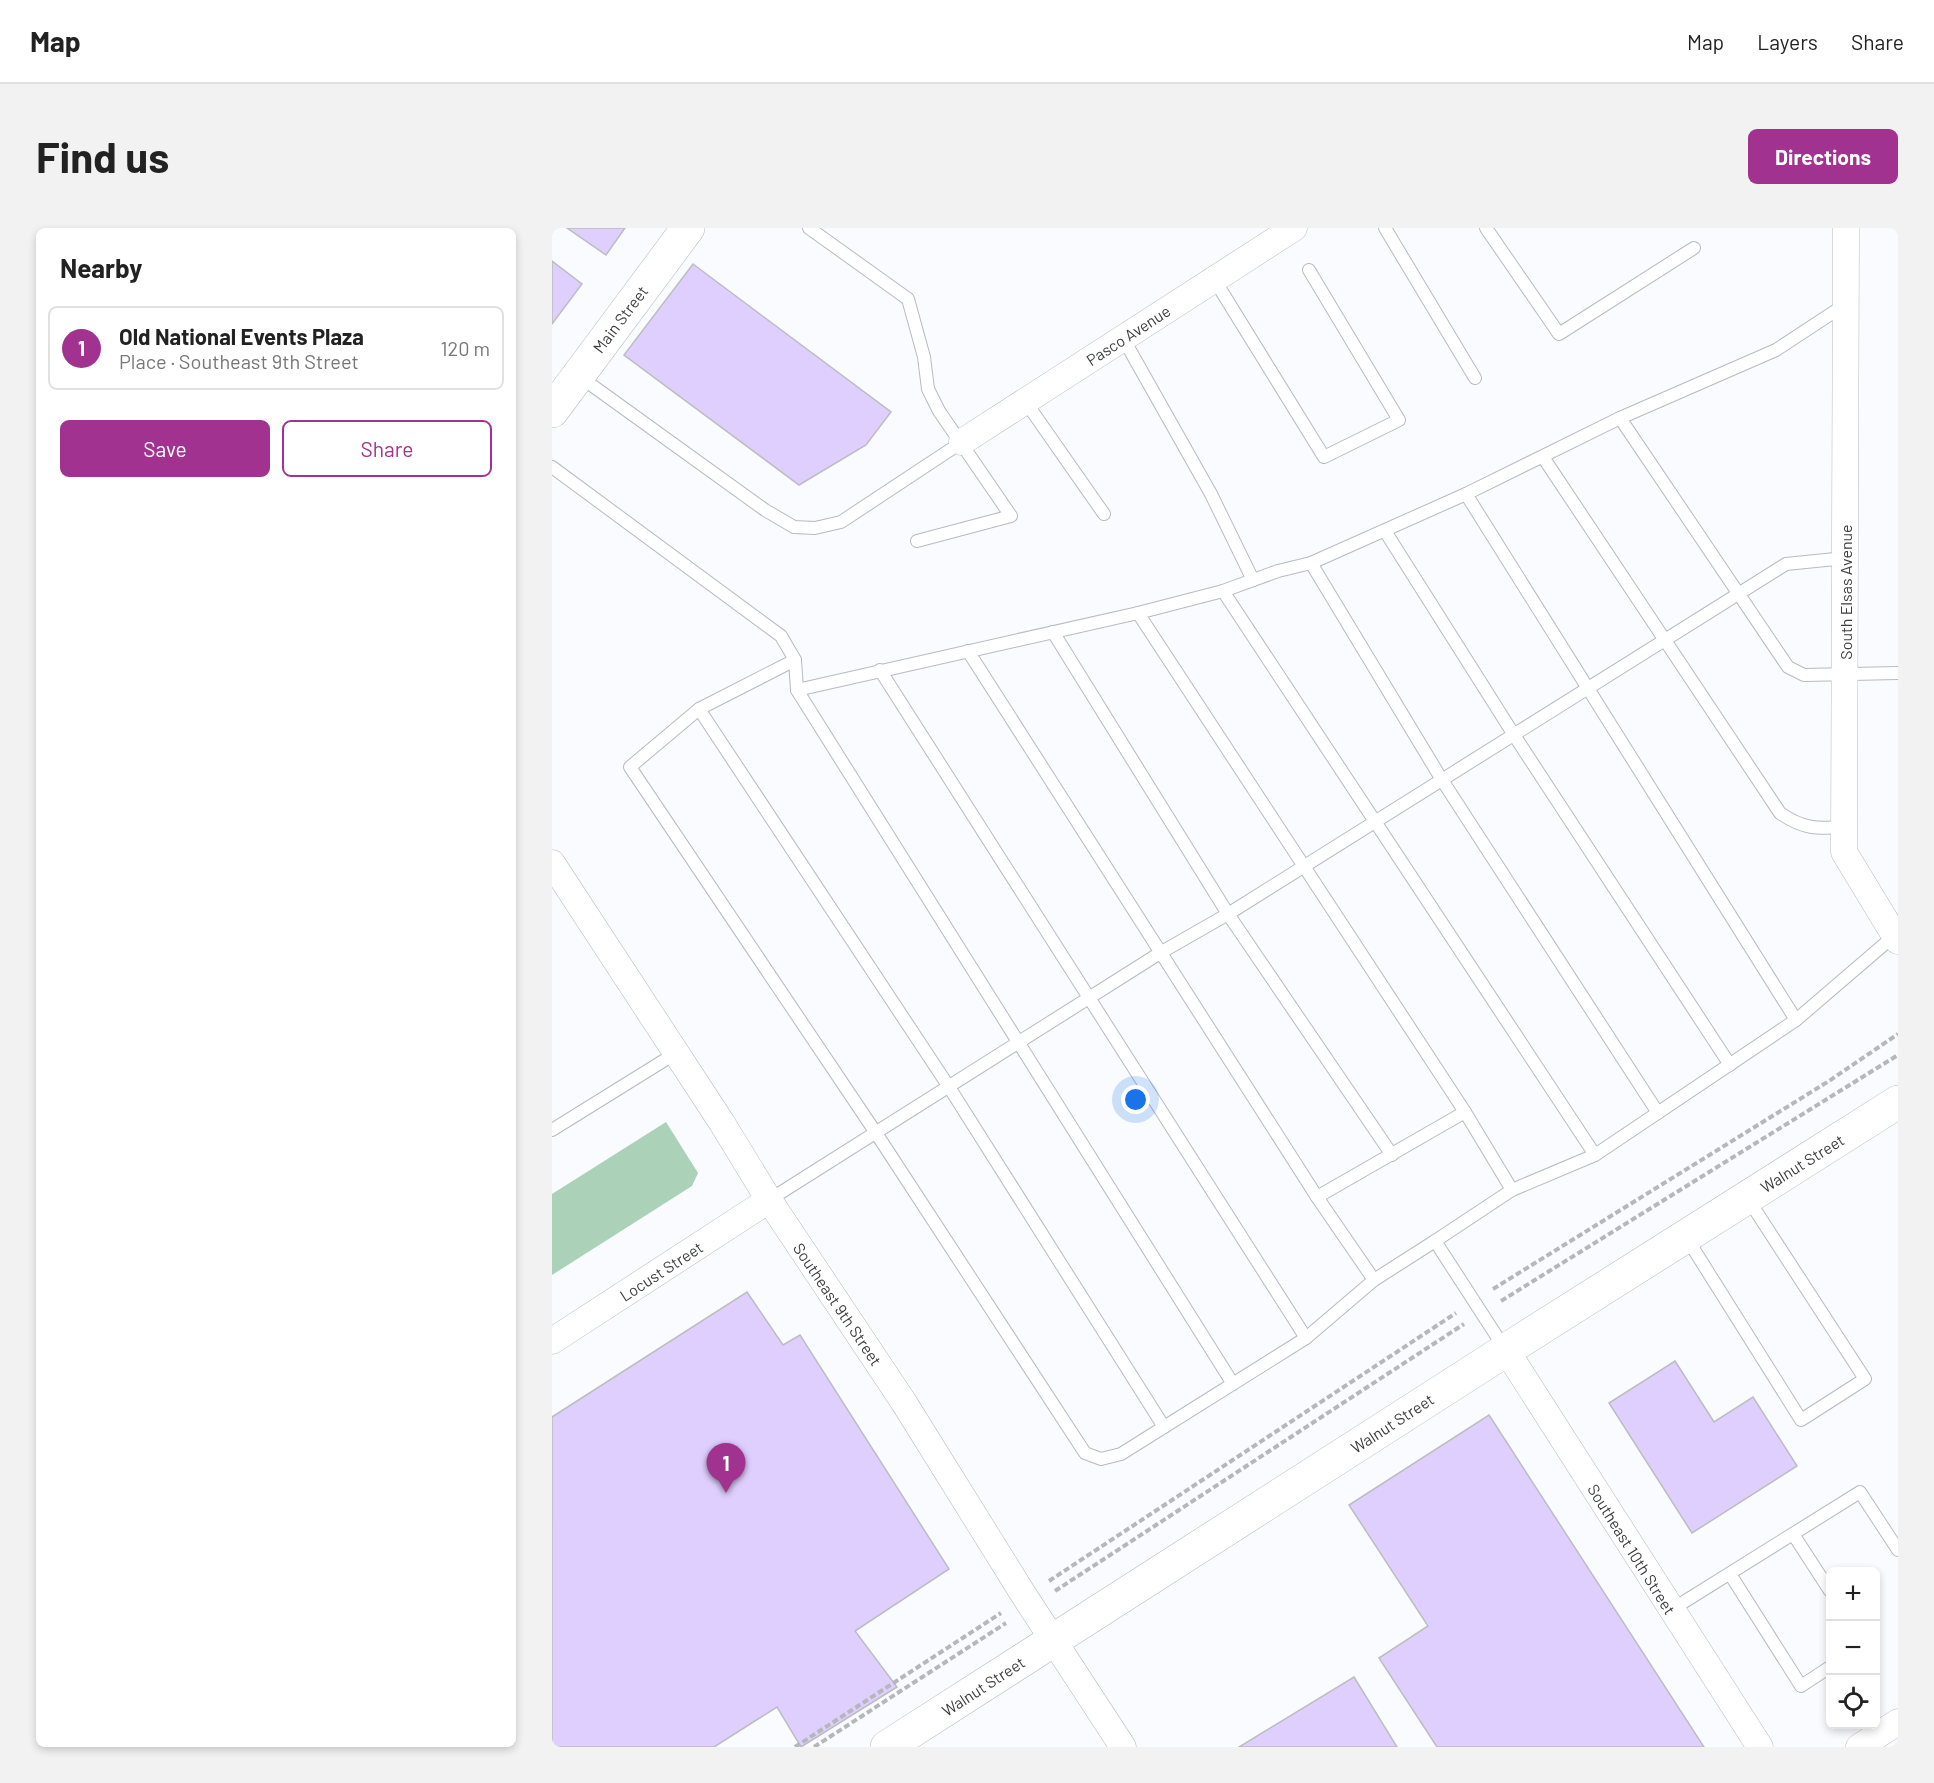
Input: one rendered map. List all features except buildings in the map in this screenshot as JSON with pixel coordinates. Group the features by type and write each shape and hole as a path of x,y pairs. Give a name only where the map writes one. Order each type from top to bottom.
{"main road":[{"name":"Main Street","path":"552,411 688,228"},
{"name":"Walnut Street","path":"887,1747 1898,1102"}],"street":[{"name":"Pasco Avenue","path":"962,442 1294,228"},
{"name":"South Elsas Avenue","path":"1846,228 1844,852 1896,938"},
{"name":"Southeast 9th Street","path":"552,863 769,1200 903,1401 1028,1602 1123,1747"},
{"name":"Locust Street","path":"554,1334 769,1200"},
{"name":"Southeast 10th Street","path":"1506,1350 1760,1747"},
{"path":"1859,1747 1898,1722"}],"lane":[{"path":"809,228 908,299 924,357 928,389 1011,516 917,541"},
{"path":"1385,228 1475,378"},
{"path":"1486,228 1559,334 1694,248"},
{"path":"1214,279 1324,457 1399,420 1309,270"},
{"path":"797,690 1138,613 1222,591 1311,563 1466,494 1620,418 1776,350 1846,304"},
{"path":"1123,338 1211,494 1253,580"},
{"path":"578,376 794,527 815,528 841,522 962,442"},
{"path":"1025,401 1104,514"},
{"path":"1620,418 1788,667 1804,675 1898,673"},
{"path":"1543,457 1663,641 1780,813 1798,826 1822,829 1844,827"},
{"path":"552,467 781,636 795,660 797,690 1233,1384"},
{"path":"1466,494 1796,1020"},
{"path":"1385,531 1514,735 1730,1065"},
{"path":"769,1200 1786,564 1845,558"},
{"path":"1311,563 1442,780 1658,1113"},
{"path":"1222,591 1595,1155"},
{"path":"1138,613 1465,1112 1512,1190"},
{"path":"1053,632 1228,914 1392,1155"},
{"path":"968,651 1317,1197 1374,1280"},
{"path":"795,660 699,709 630,767 876,1133 1085,1452 1101,1459 1121,1454 1306,1338 1374,1280 1512,1190 1595,1155 1796,1020 1896,938"},
{"path":"880,670 1306,1338"},
{"path":"699,709 949,1087 1164,1426"},
{"path":"552,1130 676,1053"},
{"path":"1317,1197 1465,1112"},
{"path":"1685,1236 1801,1420 1865,1379 1747,1198"},
{"path":"1435,1241 1506,1350"},
{"path":"1671,1610 1860,1492 1898,1550"},
{"path":"1793,1534 1826,1585"},
{"path":"1730,1574 1801,1686 1826,1670"}],"path":[{"path":"814,1747 1474,1300 1829,1080 1898,1034"},
{"path":"795,1747 1028,1602 1482,1313 1898,1055"}],"green space":[{"path":"666,1122 698,1173 692,1186 552,1275 552,1194"}],"place":[{"name":"Old National Events Plaza","path":"726,1493"}]}
